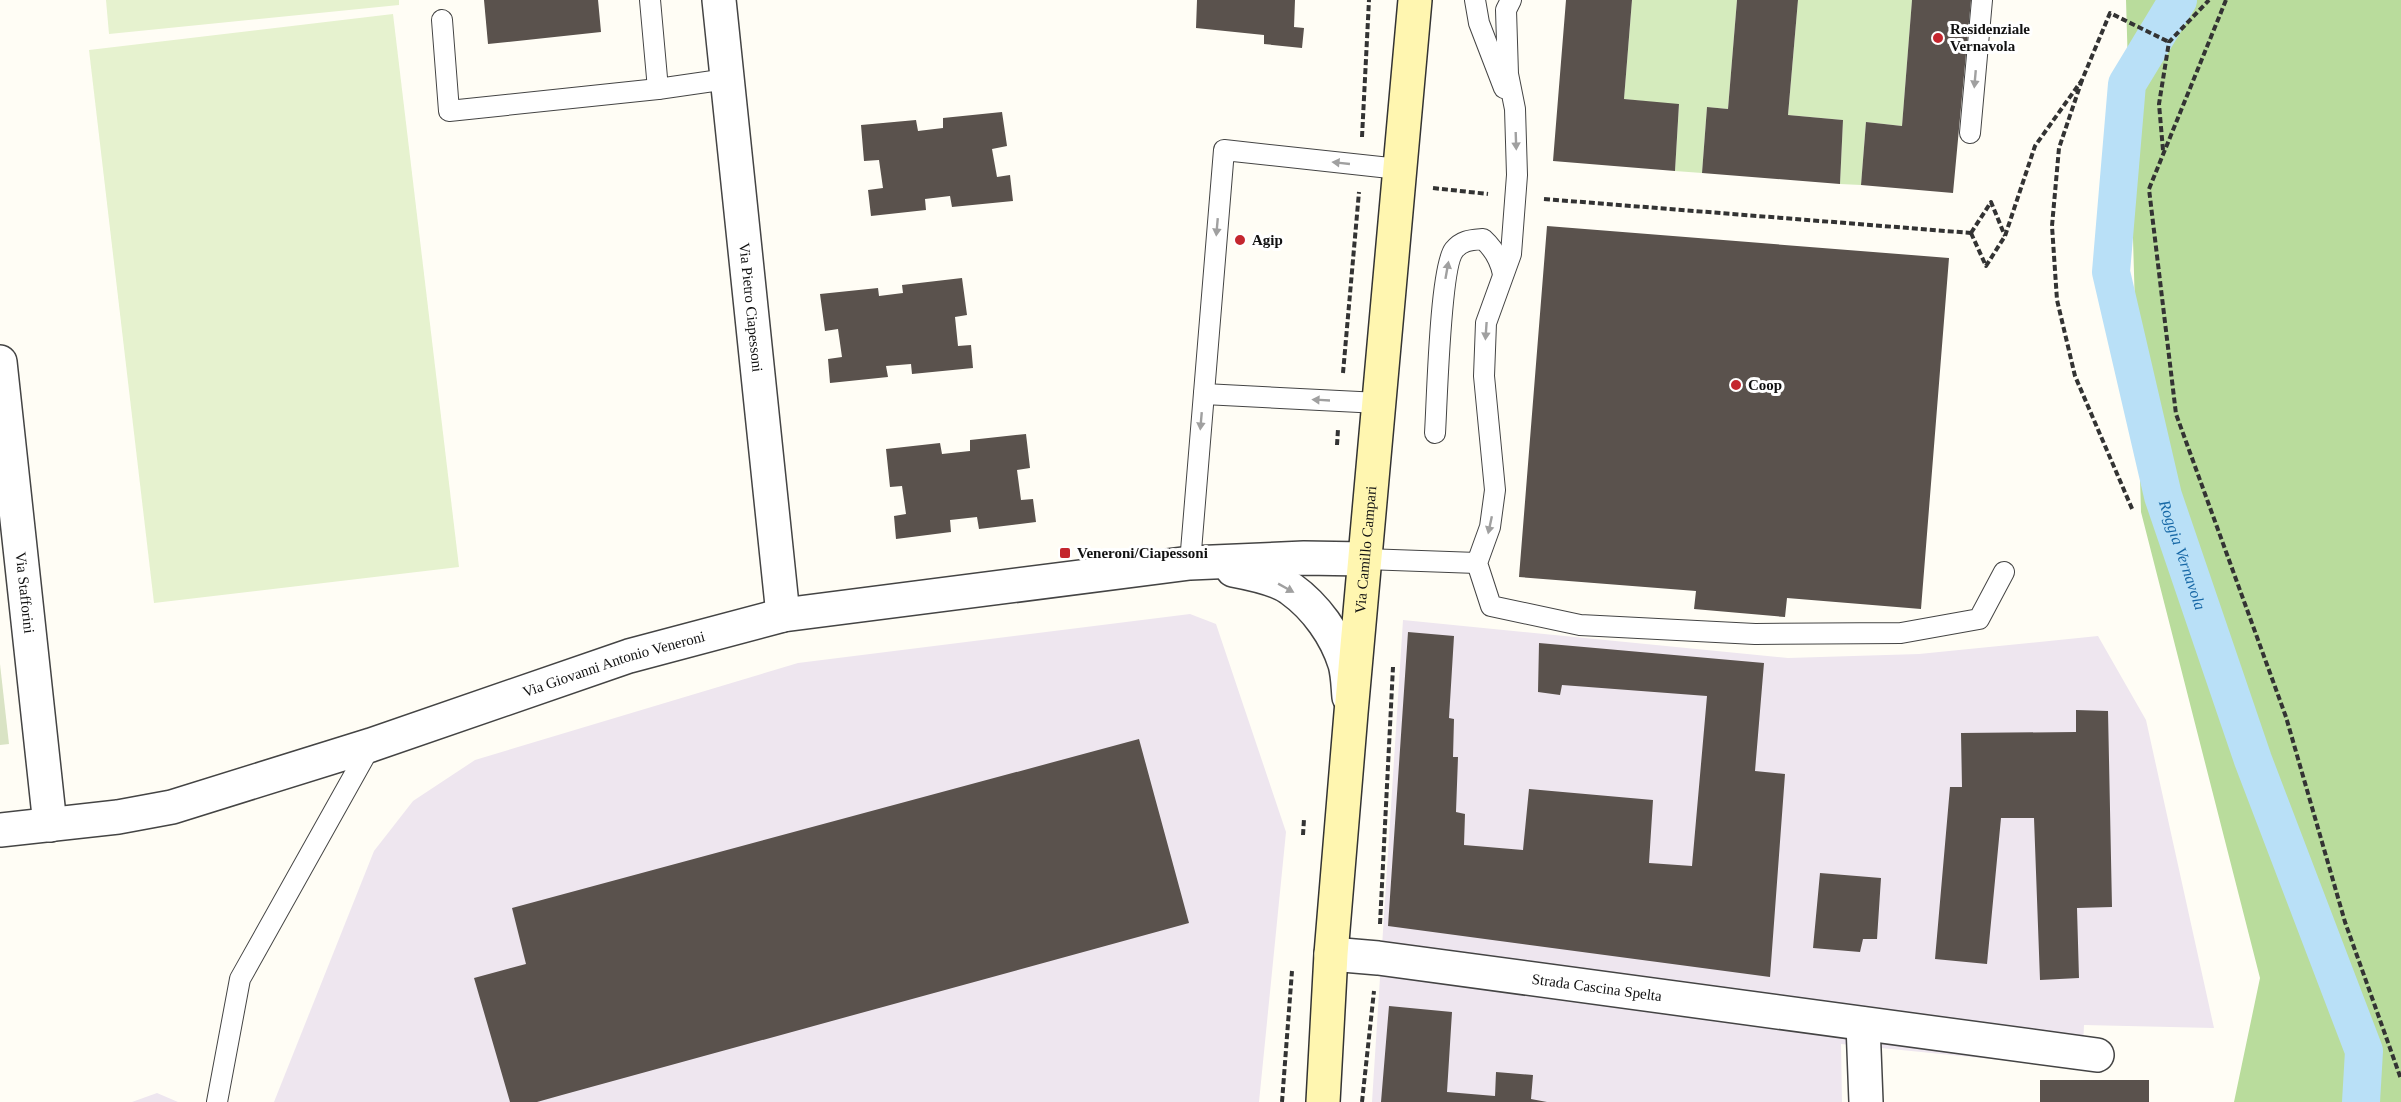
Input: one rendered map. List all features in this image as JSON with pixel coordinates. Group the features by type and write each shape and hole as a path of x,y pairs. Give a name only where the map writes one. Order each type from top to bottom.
{"street":[{"name":"Via Pietro Ciapessoni","path":"719,0 783,615"},
{"name":"Via Camillo Campari","path":"1323,1102 1351,713 1415,0"},
{"name":"Via Stafforini","path":"0,362 50,825"},
{"name":"Via Giovanni Antonio Veneroni","path":"0,830 118,817 172,807 371,745 628,656 783,615 1190,563 1304,558 1365,559"},
{"name":"Via Giovanni Antonio Veneroni","path":"1190,563 1250,573 1290,588 1332,632 1345,665 1351,713"},
{"name":"Strada Cascina Spelta","path":"1332,954 1378,958 2097,1055"},
{"path":"1863,1024 1866,1102"}],"lane":[{"path":"650,0 658,88"},
{"path":"1475,0 1482,33 1505,93 1515,109"},
{"path":"1511,0 1506,10 1508,74 1515,109 1517,175 1511,254 1486,323 1484,376 1495,490 1490,527 1477,562 1491,606 1580,626 1755,634 1901,633 1979,619 2004,572"},
{"path":"1970,133 1982,0"},
{"path":"442,20 449,111 727,79"},
{"path":"1190,563 1224,150 1399,177"},
{"path":"1435,433 1445,286 1448,262 1452,252 1466,240 1483,239 1492,247 1501,261 1503,274"},
{"path":"1204,394 1379,403"},
{"path":"1365,559 1477,562"},
{"path":"216,1102 240,979 371,745"}],"path":[{"path":"2163,153 2159,104 2169,42 2209,0"},
{"path":"2226,0 2149,189 2176,414 2286,717 2345,922 2401,1079"},
{"path":"2133,511 2075,376 2057,300 2052,226 2059,148 2082,80 2110,13 2169,42"},
{"path":"1971,234 1986,266 2005,236 2035,146 2082,80"},
{"path":"1399,177 1515,196 1971,234"},
{"path":"1971,234 1991,202 2005,236"}],"shaded area":[{"path":"1190,614 1216,624 1286,832 1259,1102 274,1102 374,851 413,801 475,760 798,663"},
{"path":"1403,620 1788,658 1919,654 2098,636 2146,720 2214,1028 2084,1025 2082,1068 1841,1044 1842,1102 1372,1102"},
{"path":"157,1093 178,1102 132,1102"}],"green space":[{"path":"106,0 399,0 399,5 109,34"},
{"path":"1632,0 1737,0 1728,109 1707,107 1702,173 1675,171 1679,105 1624,99"},
{"path":"1798,0 1912,0 1902,126 1866,122 1861,185 1840,184 1843,120 1788,115"},
{"path":"2126,0 2401,0 2401,1102 2234,1102 2260,978 2141,512"},
{"path":"393,14 459,567 154,603 89,50"},
{"path":"0,664 9,744 0,745"}],"building":[{"path":"484,0 598,0 601,32 488,44"},
{"path":"1197,0 1295,0 1294,27 1304,28 1302,48 1264,44 1264,35 1196,28"},
{"path":"1566,0 1632,0 1624,99 1679,104 1675,171 1553,161"},
{"path":"1737,0 1798,0 1788,115 1843,120 1840,184 1702,173 1707,107 1728,109"},
{"path":"1912,0 1971,0 1953,193 1861,185 1866,122 1902,126"},
{"path":"1002,112 1007,146 992,149 997,177 1010,175 1013,201 952,207 950,196 925,199 926,210 871,216 868,190 883,188 879,160 864,161 861,125 916,120 918,131 943,128 943,118"},
{"name":"Coop","path":"1547,226 1949,258 1921,609 1787,598 1785,617 1694,609 1696,591 1519,577"},
{"path":"962,278 967,315 955,317 958,346 971,345 973,368 912,374 911,364 886,366 888,377 830,383 828,359 842,357 838,329 825,331 820,294 878,288 879,296 903,293 902,285"},
{"path":"1026,434 1030,468 1017,470 1021,500 1033,499 1036,522 979,529 977,517 950,520 951,532 896,539 894,516 906,514 902,486 890,487 886,449 940,443 942,454 970,451 970,440"},
{"path":"1408,632 1454,636 1449,718 1454,719 1453,757 1458,757 1456,812 1465,814 1464,845 1523,850 1529,789 1653,800 1649,863 1692,866 1707,696 1562,685 1560,695 1538,692 1539,643 1764,663 1755,771 1785,774 1770,977 1388,926"},
{"path":"2076,710 2108,711 2112,907 2077,908 2079,978 2040,980 2034,818 2001,818 1987,964 1935,959 1950,787 1962,787 1961,733 2076,732"},
{"path":"1139,739 1189,923 537,1102 510,1102 474,978 526,964 512,908"},
{"path":"1820,873 1881,878 1877,939 1863,939 1860,952 1813,948"},
{"path":"1389,1006 1452,1012 1447,1092 1495,1096 1496,1072 1533,1075 1531,1099 1547,1102 1381,1102"},
{"path":"2040,1080 2149,1080 2149,1102 2040,1102"}],"waterway":[{"name":"Roggia Vernavola","path":"2178,0 2127,84 2111,272 2163,496 2253,760 2364,1051 2361,1102"}],"place":[{"name":"Residenziale Vernavola","path":"1938,38"},
{"name":"Agip","path":"1240,240"},
{"name":"Coop","path":"1736,385"},
{"name":"Veneroni/Ciapessoni","path":"1065,553"}]}
